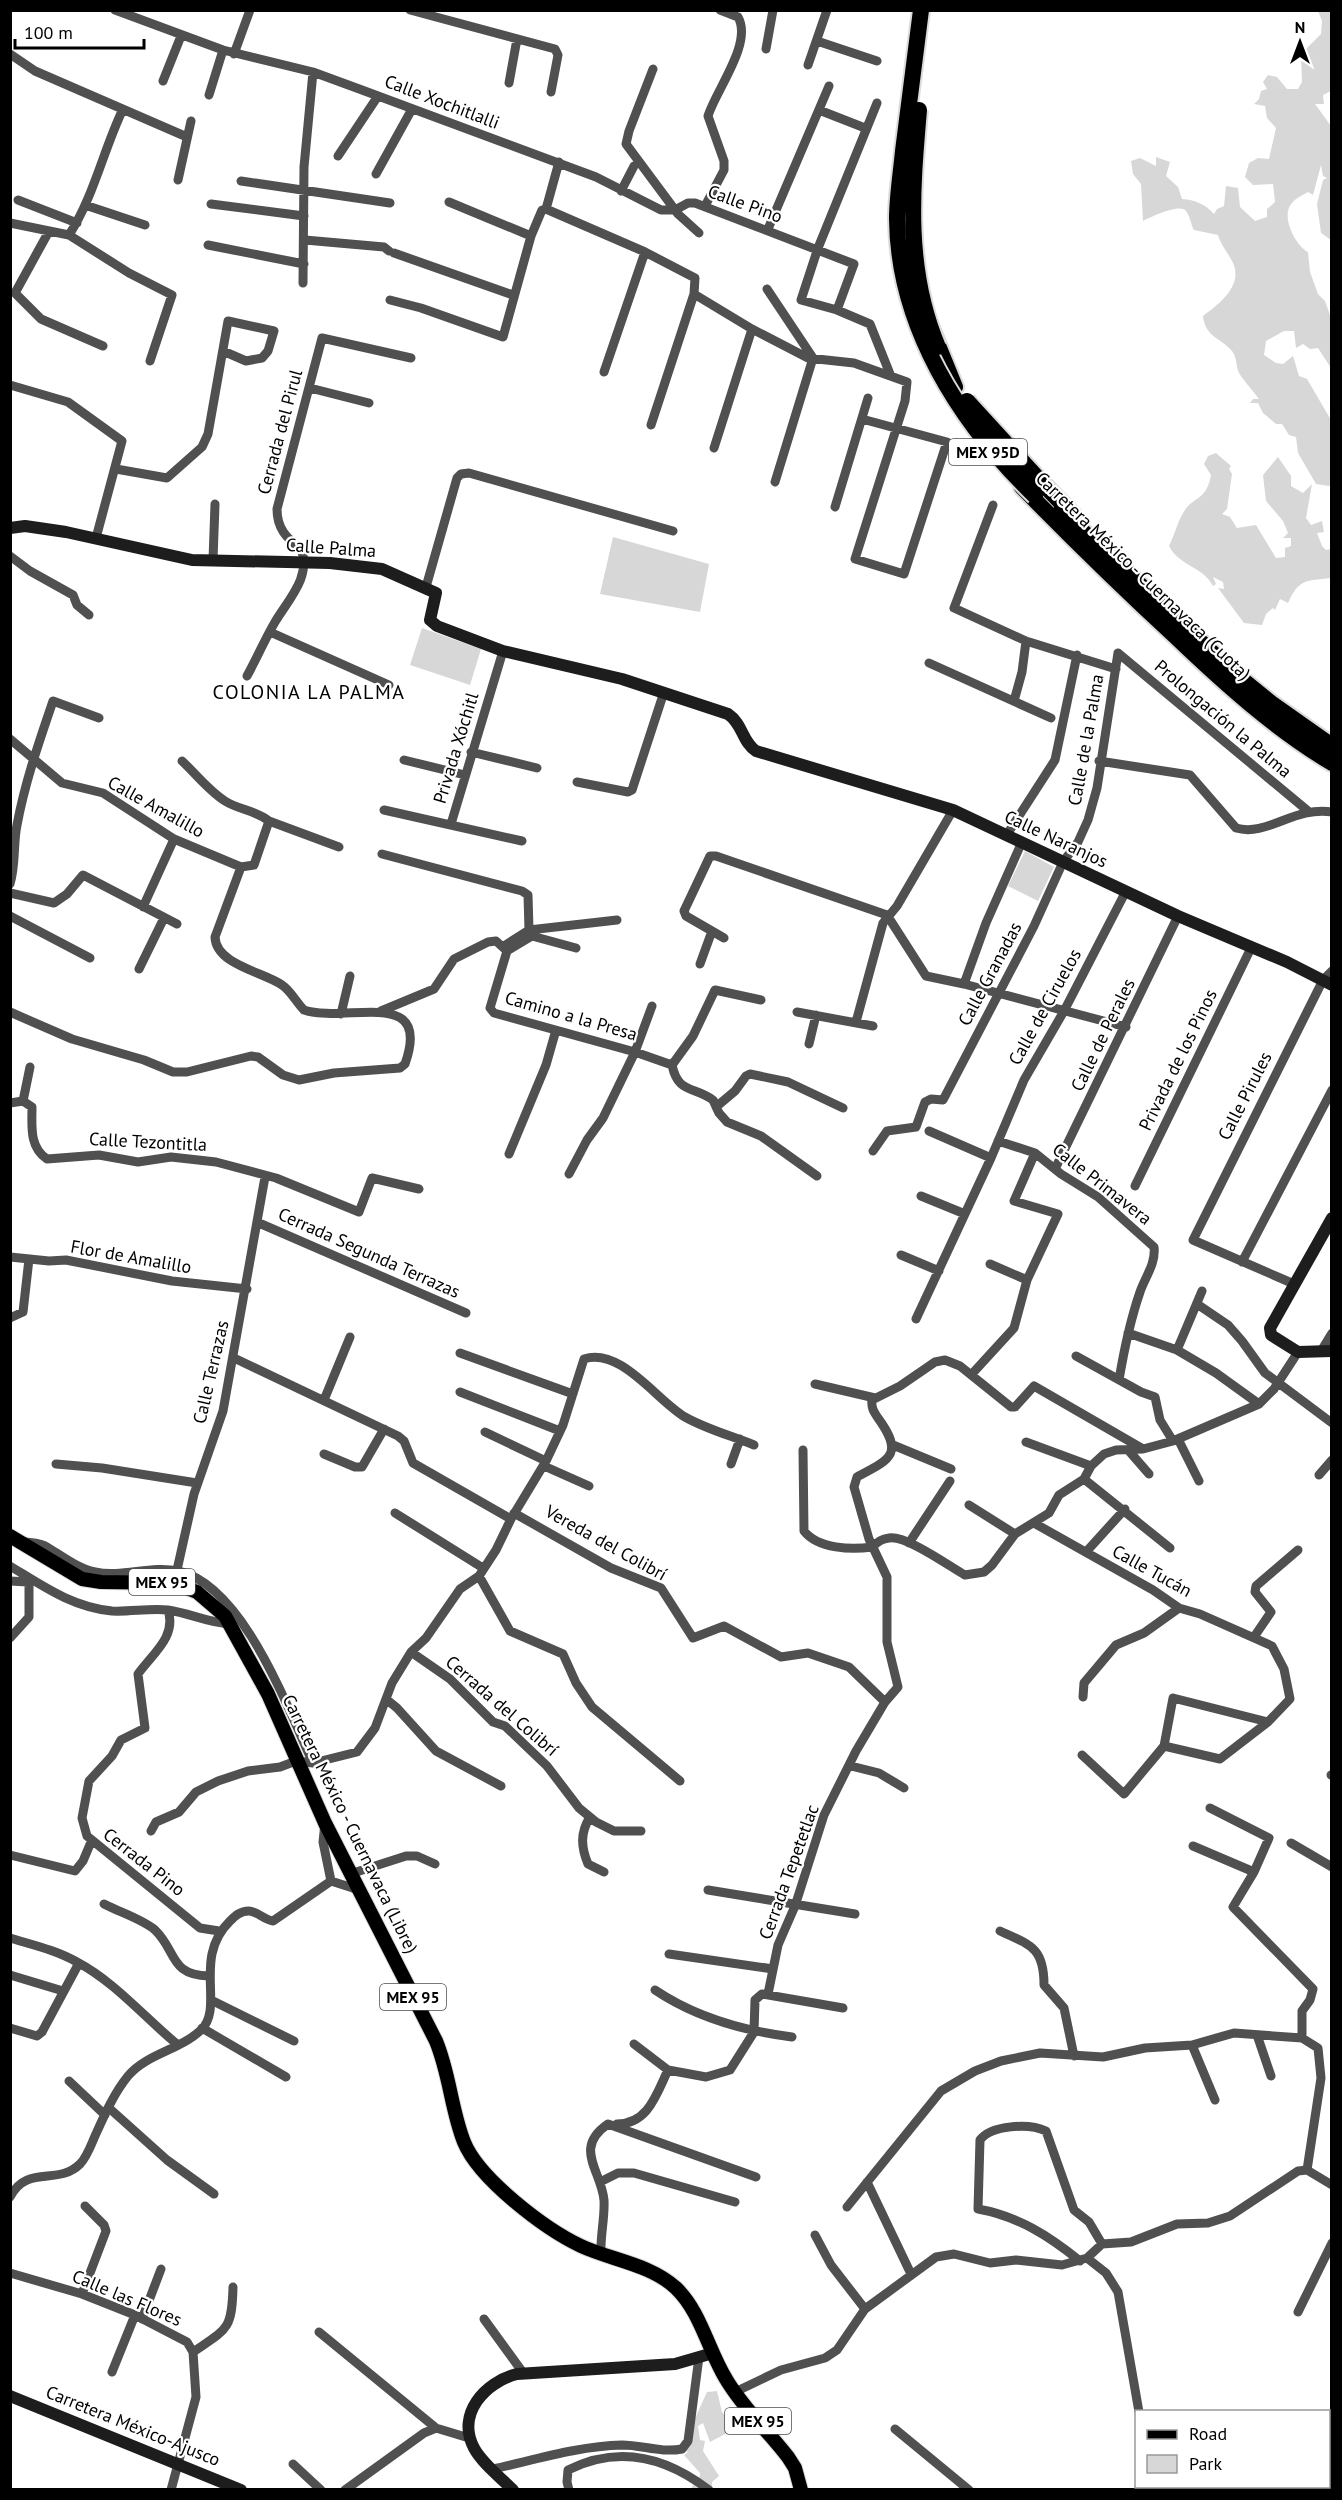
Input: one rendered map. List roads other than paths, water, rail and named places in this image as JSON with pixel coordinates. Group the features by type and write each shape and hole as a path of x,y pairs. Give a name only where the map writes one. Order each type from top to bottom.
{"highway":[{"path":"920,10 899,184 897,218 900,254 905,285 917,328 958,406 981,439 1010,472 1220,676 1267,716 1332,762"},
{"path":"928,10 911,219 918,284 929,325 945,363 968,403 1011,453 1086,527 1282,709 1332,745"}],"main road":[{"name":"Carretera México - Cuernavaca (Libre)","path":"16,1539 69,1574 82,1579 101,1582 157,1581 185,1586 217,1606 231,1624 268,1694 325,1823 446,2065 459,2124 471,2156 498,2185 553,2230 601,2255 645,2270 670,2283 688,2302 735,2392 788,2457 797,2474 801,2490"}],"street":[{"name":"Calle Xochitlalli","path":"115,10 234,54 313,72 559,162"},
{"path":"234,54 250,10"},
{"path":"410,10 557,51 551,92"},
{"path":"705,206 724,170 724,160 708,116 740,44 741,22 738,17 720,10"},
{"path":"766,49 773,10"},
{"path":"808,65 827,10"},
{"path":"163,81 181,36"},
{"path":"509,83 517,39"},
{"path":"817,41 877,61"},
{"path":"209,95 224,50"},
{"path":"10,54 35,70 187,137"},
{"path":"653,69 626,144 675,210 699,233"},
{"path":"303,283 304,166 313,72"},
{"path":"768,229 829,86"},
{"path":"338,156 378,96"},
{"path":"877,103 818,248 801,300 837,310 870,324 890,374"},
{"path":"69,235 98,178 99,166 123,109"},
{"path":"376,174 412,109"},
{"path":"819,110 866,128"},
{"path":"178,180 191,121"},
{"path":"390,300 421,308 502,337 531,236 542,210 546,209 559,162"},
{"name":"Calle Pino","path":"559,162 596,177 661,210 675,210 688,203 705,206 855,264 837,310"},
{"path":"621,190 634,166"},
{"path":"241,181 390,202"},
{"path":"18,200 77,223"},
{"path":"449,202 531,236"},
{"path":"211,204 304,216"},
{"path":"85,205 145,225"},
{"path":"546,209 645,252 695,278 694,294 651,425"},
{"path":"10,223 48,233 69,235 129,273 172,295 150,361"},
{"path":"48,233 15,293 41,319 103,346"},
{"path":"305,240 384,247 392,252 513,295"},
{"path":"208,245 304,264"},
{"path":"604,372 645,252"},
{"path":"767,289 813,358"},
{"path":"694,294 752,329 813,358 846,362 890,374 907,382 906,401 896,428 855,559 904,574 947,442 896,428 862,419"},
{"path":"116,469 167,478 202,447 208,434 228,321 274,331 268,351 262,358 246,361 223,351"},
{"path":"714,447 752,329"},
{"name":"Cerrada del Pirul","path":"303,562 302,549 285,535 278,523 277,509 322,338 411,358"},
{"path":"775,482 813,358"},
{"path":"10,385 68,402 122,441 96,538"},
{"path":"310,388 369,403"},
{"path":"835,507 868,398"},
{"path":"577,782 628,792 632,790 664,692 622,679 503,651 433,624 430,620 436,593 426,587 457,478 461,474 470,473 673,531"},
{"path":"213,560 215,504"},
{"path":"993,505 954,608 1026,641 1116,669"},
{"name":"Calle Palma","path":"10,528 25,526 96,538 192,560 303,562 382,570 426,587"},
{"path":"10,556 30,572 73,595 76,605 89,615"},
{"path":"247,676 270,632 295,595 303,562"},
{"path":"270,632 389,685"},
{"path":"1014,701 1022,672 1026,641"},
{"name":"Privada Xóchitl","path":"384,810 451,824 503,651"},
{"name":"Calle de la Palma","path":"1063,862 1078,842 1088,820 1096,788 1118,653"},
{"name":"Prolongación la Palma","path":"1118,653 1308,811"},
{"path":"1006,836 1055,760 1077,655"},
{"path":"929,663 1051,718"},
{"name":"Calle Naranjos","path":"664,692 728,714 736,719 748,746 756,751 953,810 1178,916 1251,948 1329,978"},
{"path":"10,884 16,857 17,828 34,758 53,701 99,718"},
{"name":"Calle Amalillo","path":"10,739 62,783 103,793 174,839 241,867"},
{"path":"471,752 537,768"},
{"path":"404,760 465,775"},
{"path":"182,761 222,799 259,813 268,821 339,847"},
{"path":"1099,761 1190,776 1236,828 1245,831 1255,830 1308,811 1332,812"},
{"path":"856,1022 887,915 897,906 953,810"},
{"path":"10,1012 72,1039 144,1060 173,1072 187,1072 251,1056 258,1058 284,1076 299,1080 334,1073 400,1068 405,1064 410,1035 409,1023 394,1013 341,1014 304,1010 286,987 274,979 248,970 218,949 215,937 241,867 254,865 268,821"},
{"path":"451,824 522,841"},
{"path":"143,907 174,839"},
{"name":"Calle Granadas","path":"964,984 986,923 1021,844"},
{"path":"382,854 522,891 530,899 529,930"},
{"path":"724,938 686,916 684,907 710,856 716,856 887,915 926,976 998,992 1126,1027"},
{"name":"Calle Granadas","path":"873,1151 887,1131 916,1127 926,1102 931,1099 943,1100 1034,926 1063,862"},
{"path":"10,893 54,903 67,894 83,875 177,924"},
{"name":"Calle de Ciruelos","path":"916,1319 991,1158 1024,1080 1064,1011 1126,891"},
{"path":"10,916 90,958"},
{"name":"Calle de Perales","path":"1056,1167 1178,916"},
{"path":"139,969 164,918"},
{"path":"506,948 529,930 617,920"},
{"path":"700,964 712,931"},
{"path":"506,948 532,936 576,948"},
{"path":"380,1012 434,989 448,964 461,954 488,942 496,941 506,948"},
{"name":"Camino a la Presa","path":"506,948 490,1008 494,1013 635,1052 672,1065"},
{"name":"Privada de los Pinos","path":"1135,1186 1251,948"},
{"path":"341,1014 350,976"},
{"name":"Calle Pirules","path":"1242,1262 1193,1240 1329,978"},
{"path":"761,1000 715,990 693,1036 672,1065 677,1081 687,1089 707,1095 728,1122 761,1136 817,1176"},
{"path":"569,1174 587,1140 603,1118 635,1052 651,1006"},
{"path":"797,1012 873,1026"},
{"path":"809,1044 816,1016"},
{"path":"509,1154 546,1065 556,1030"},
{"path":"10,1103 23,1101 30,1067"},
{"path":"716,1107 739,1088 746,1076 750,1074 788,1082 843,1108"},
{"path":"1294,1284 1242,1262 1332,1090"},
{"name":"Calle Tezontitla","path":"23,1101 32,1107 33,1141 37,1151 47,1159 99,1155 138,1162 171,1157 216,1162 265,1177 276,1178 359,1212 370,1180 375,1177 419,1189"},
{"path":"929,1131 991,1158"},
{"name":"Calle Primavera","path":"998,1141 1035,1153 1056,1167 1060,1174 1098,1197 1154,1247 1154,1259 1141,1290 1128,1333 1119,1380"},
{"path":"971,1375 1014,1328 1027,1280 1058,1214 1014,1201 1035,1153"},
{"name":"Calle Terrazas","path":"177,1570 197,1483 223,1411 259,1223 265,1177"},
{"path":"921,1196 965,1214"},
{"path":"1332,1218 1270,1328 1271,1335 1298,1352 1326,1351 1332,1333"},
{"name":"Cerrada Segunda Terrazas","path":"259,1223 465,1313"},
{"path":"901,1255 939,1271"},
{"name":"Flor de Amalillo","path":"10,1257 66,1260 171,1281 247,1289"},
{"path":"10,1318 23,1312 29,1259"},
{"path":"990,1264 1027,1280"},
{"path":"1177,1350 1202,1291"},
{"path":"1197,1304 1228,1325 1265,1373 1332,1423"},
{"path":"1128,1333 1177,1350 1216,1373 1259,1404"},
{"path":"324,1400 350,1337"},
{"path":"803,1450 804,1531 809,1538 850,1550 872,1547 880,1540 891,1537 909,1543 965,1575 975,1575 992,1565 1015,1534 1049,1513 1059,1495 1084,1479 1091,1466 1104,1454 1116,1450 1143,1449 1175,1440 1259,1404 1278,1382 1298,1352"},
{"path":"460,1353 573,1394"},
{"path":"151,1831 156,1822 179,1812 196,1792 218,1781 296,1761 313,1763 357,1752 375,1728 392,1683 411,1652 426,1638 460,1588 481,1572 496,1550 512,1516 545,1464 560,1431 585,1359 593,1356 622,1365 684,1417 754,1445"},
{"path":"1076,1356 1155,1397 1157,1413 1199,1480"},
{"path":"234,1358 384,1429 404,1441 413,1462 512,1516"},
{"path":"872,1547 854,1481 887,1460 893,1445 888,1431 872,1408 872,1400 900,1386 918,1372 941,1360 952,1361 1011,1407 1015,1407 1034,1386 1143,1449"},
{"path":"815,1384 875,1398"},
{"path":"460,1392 560,1431"},
{"path":"324,1454 355,1467 362,1467 384,1429"},
{"path":"485,1432 589,1486"},
{"path":"731,1464 740,1439"},
{"path":"1026,1442 1091,1466"},
{"path":"893,1445 951,1469"},
{"path":"1129,1451 1149,1474"},
{"path":"1319,1475 1332,1460"},
{"path":"56,1464 102,1468 197,1483"},
{"path":"1084,1479 1125,1509 1170,1548"},
{"path":"909,1543 950,1480"},
{"path":"969,1505 1015,1534"},
{"path":"1086,1552 1125,1509"},
{"path":"395,1513 481,1572 510,1631 563,1654 576,1683 592,1707 680,1782"},
{"name":"Vereda del Colibrí","path":"512,1516 611,1568 661,1587 693,1638 724,1626 781,1657 808,1653 833,1660 849,1667 885,1702"},
{"name":"Calle Tucán","path":"1034,1523 1153,1590 1179,1608 1272,1646 1287,1680 1290,1699 1268,1722"},
{"path":"16,1539 45,1545 63,1558 96,1572 177,1570 195,1576 212,1588 252,1635 313,1763"},
{"name":"Cerrada Tepetetlac","path":"754,2032 755,2000 762,1994 768,1994 778,1945 795,1906 819,1826 856,1751 885,1702 898,1687 887,1642 887,1576 872,1547"},
{"path":"1254,1637 1271,1612 1255,1592 1256,1586 1298,1550"},
{"path":"10,1566 29,1581 59,1596 88,1606 110,1611 168,1610 202,1621 231,1624"},
{"path":"10,1581 29,1581"},
{"path":"10,1638 29,1617 29,1581"},
{"path":"1083,1698 1084,1683 1116,1645 1144,1633 1179,1608"},
{"name":"Cerrada Pino","path":"168,1610 172,1625 169,1634 138,1677 147,1724 142,1730 121,1740 112,1756 89,1781 82,1818 91,1842 141,1878 200,1928 219,1931"},
{"name":"Cerrada del Colibrí","path":"411,1652 450,1679 493,1722 505,1726 547,1766 579,1808 590,1817 615,1831 641,1831"},
{"path":"1082,1755 1124,1794 1164,1746 1173,1698 1268,1722"},
{"path":"386,1699 436,1751 501,1786"},
{"path":"1164,1746 1220,1759 1268,1722"},
{"path":"850,1766 879,1773 904,1788"},
{"path":"1209,1809 1268,1836 1269,1841 1254,1872 1233,1907 1313,1989 1310,2000 1302,2011 1302,2038"},
{"path":"590,1817 582,1833 583,1849 588,1864 604,1872"},
{"path":"325,1823 323,1842 331,1881"},
{"path":"10,1856 75,1871 83,1861 91,1842"},
{"path":"1291,1843 1332,1867"},
{"path":"1193,1846 1254,1872"},
{"path":"350,1874 406,1856 417,1856 435,1864"},
{"path":"331,1881 359,1890"},
{"path":"10,2198 17,2185 24,2180 57,2174 79,2165 107,2111 134,2070 178,2045 202,2028 212,2007 209,1963 219,1931 237,1913 250,1910 273,1921 331,1881"},
{"path":"708,1890 855,1914"},
{"path":"104,1904 154,1930 179,1968 198,1976 209,1976"},
{"path":"1000,1931 1030,1945 1040,1954 1044,1967 1044,1985 1064,2008 1074,2056"},
{"path":"10,1938 61,1954 79,1963 126,1999 178,2045"},
{"path":"669,1954 774,1969"},
{"path":"10,2028 37,2036 42,2032 79,1963"},
{"path":"10,1975 63,1991"},
{"path":"656,1990 675,2004 754,2032 792,2037"},
{"path":"768,1994 843,2008"},
{"path":"211,2000 294,2041"},
{"path":"202,2028 286,2078"},
{"path":"634,2044 668,2070 706,2077 727,2073 754,2032"},
{"path":"847,2207 941,2091 975,2071 1018,2056 1041,2053 1103,2057 1145,2048 1192,2045 1234,2033 1302,2038 1318,2048 1320,2062 1318,2099 1307,2170"},
{"path":"1257,2036 1271,2076"},
{"path":"1192,2045 1215,2100"},
{"path":"601,2255 600,2232 604,2210 600,2182 593,2167 591,2147 593,2138 608,2124 627,2124 641,2119 654,2100 668,2070"},
{"path":"69,2081 167,2160 214,2194"},
{"path":"608,2124 756,2177"},
{"path":"1102,2244 1089,2222 1074,2210 1046,2131 1039,2128 993,2130 985,2133 980,2140 978,2209 1004,2214 1037,2230 1106,2273 1118,2292 1139,2410"},
{"path":"735,2392 782,2370 825,2358 837,2350 865,2309 936,2257 954,2254 990,2263 1016,2260 1062,2265 1084,2260 1102,2244 1131,2242 1177,2224 1208,2223 1230,2216 1298,2171 1307,2170 1332,2185"},
{"path":"600,2182 618,2174 634,2174 735,2202"},
{"path":"867,2182 910,2274"},
{"path":"82,2294 106,2231 105,2225 85,2206"},
{"path":"815,2235 831,2265 865,2309"},
{"path":"1298,2312 1331,2247"},
{"path":"112,2372 160,2269"},
{"name":"Calle las Flores","path":"10,2273 82,2294 139,2317 187,2342 193,2352 196,2397 171,2490"},
{"path":"193,2352 224,2331 232,2316 233,2287"},
{"path":"484,2319 524,2374"},
{"path":"319,2332 436,2428 469,2438"},
{"path":"513,2490 475,2451 469,2438 469,2416 477,2399 496,2381 524,2374 664,2365 713,2353"},
{"path":"492,2469 599,2447 624,2445 669,2452 682,2449 688,2441 699,2357"},
{"name":"Carretera México-Ajusco","path":"10,2396 241,2490"},
{"path":"345,2490 424,2433 436,2428"},
{"path":"895,2429 969,2490"},
{"path":"569,2490 568,2470 580,2464 607,2458 646,2458 684,2471 708,2490"},
{"path":"293,2464 321,2490"}],"district":[{"name":"COLONIA LA PALMA","path":"309,692"}]}
